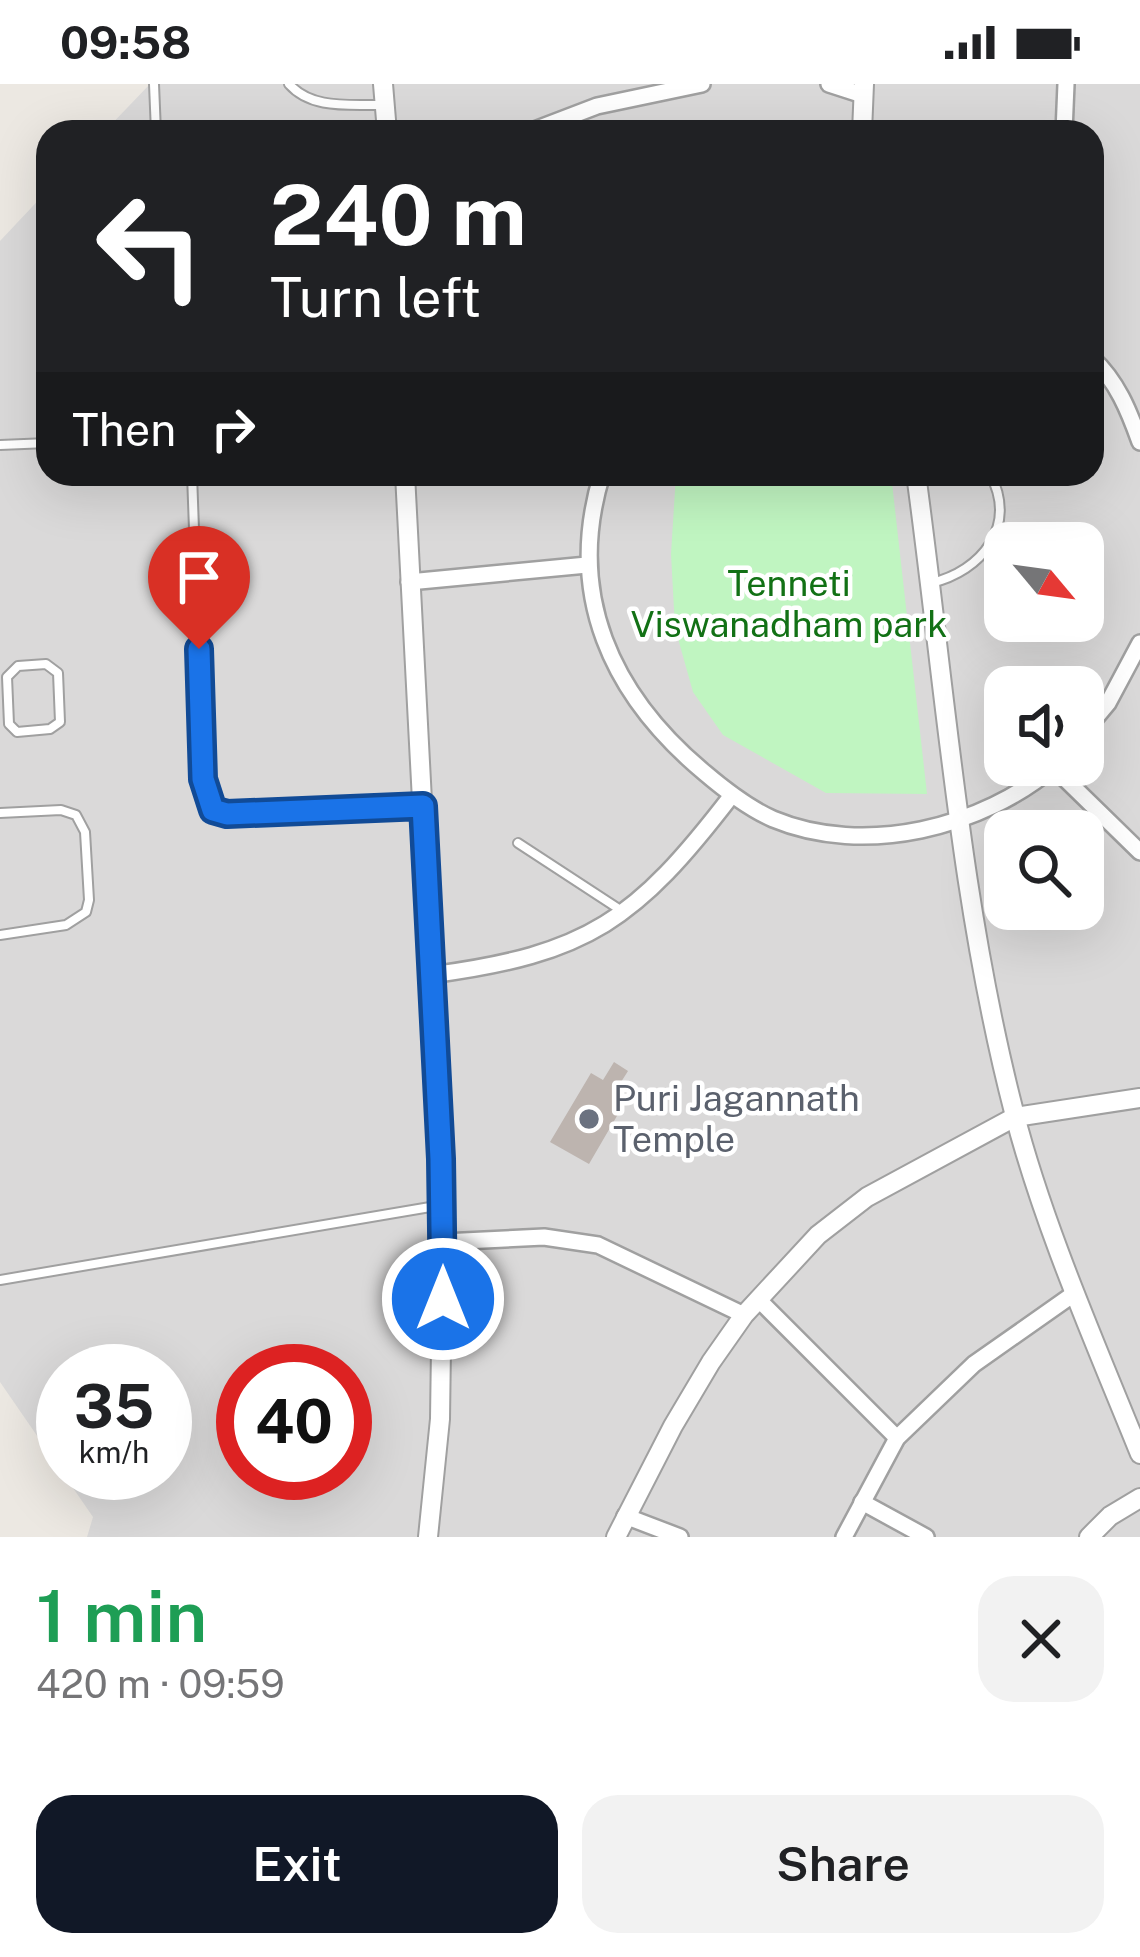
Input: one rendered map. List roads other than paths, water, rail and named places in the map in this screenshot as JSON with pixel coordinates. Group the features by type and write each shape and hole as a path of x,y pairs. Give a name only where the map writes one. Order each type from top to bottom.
{"street":[{"path":"383,84 386,120"},
{"path":"560,120 597,106 702,84"},
{"path":"830,84 863,89 862,120"},
{"path":"1064,120 1066,84"},
{"path":"1104,369 1127,407 1140,442"},
{"path":"405,486 443,1205 440,1419 428,1537"},
{"path":"598,486 590,513 587,565 601,634 632,698 671,745 732,795 772,819 835,836 889,836 961,819 1026,786"},
{"path":"918,486 961,819 995,1027 1015,1117 1076,1293 1140,1454"},
{"path":"409,582 587,565"},
{"path":"1104,708 1140,644"},
{"path":"1075,786 1140,852"},
{"path":"430,975 542,954 626,913 663,880 732,795"},
{"path":"616,1537 673,1426 743,1315 818,1235 866,1197 1015,1117 1140,1098"},
{"path":"443,1242 544,1237 598,1244 743,1315"},
{"path":"844,1537 897,1438 974,1364 1076,1293"},
{"path":"758,1299 897,1438"},
{"path":"1089,1537 1110,1516 1140,1498"},
{"path":"862,1502 926,1537"},
{"path":"625,1516 680,1537"}],"lane":[{"path":"154,84 156,120"},
{"path":"289,84 301,96 321,103 384,105"},
{"path":"0,445 36,444"},
{"path":"192,486 203,779 213,810 227,814 423,806"},
{"path":"931,583 970,568 994,539 1000,500 995,486"},
{"path":"46,664 58,673 61,717 57,726 13,730 3,700 13,668 46,664"},
{"path":"0,813 61,810 76,815 85,832 89,900 86,912 66,925 0,934"},
{"path":"518,843 626,913"},
{"path":"0,1280 443,1205"}],"place":[{"name":"Puri Jagannath Temple","path":"589,1119"}],"park label":[{"name":"Tenneti Viswanadham park","path":"789,604"}]}
